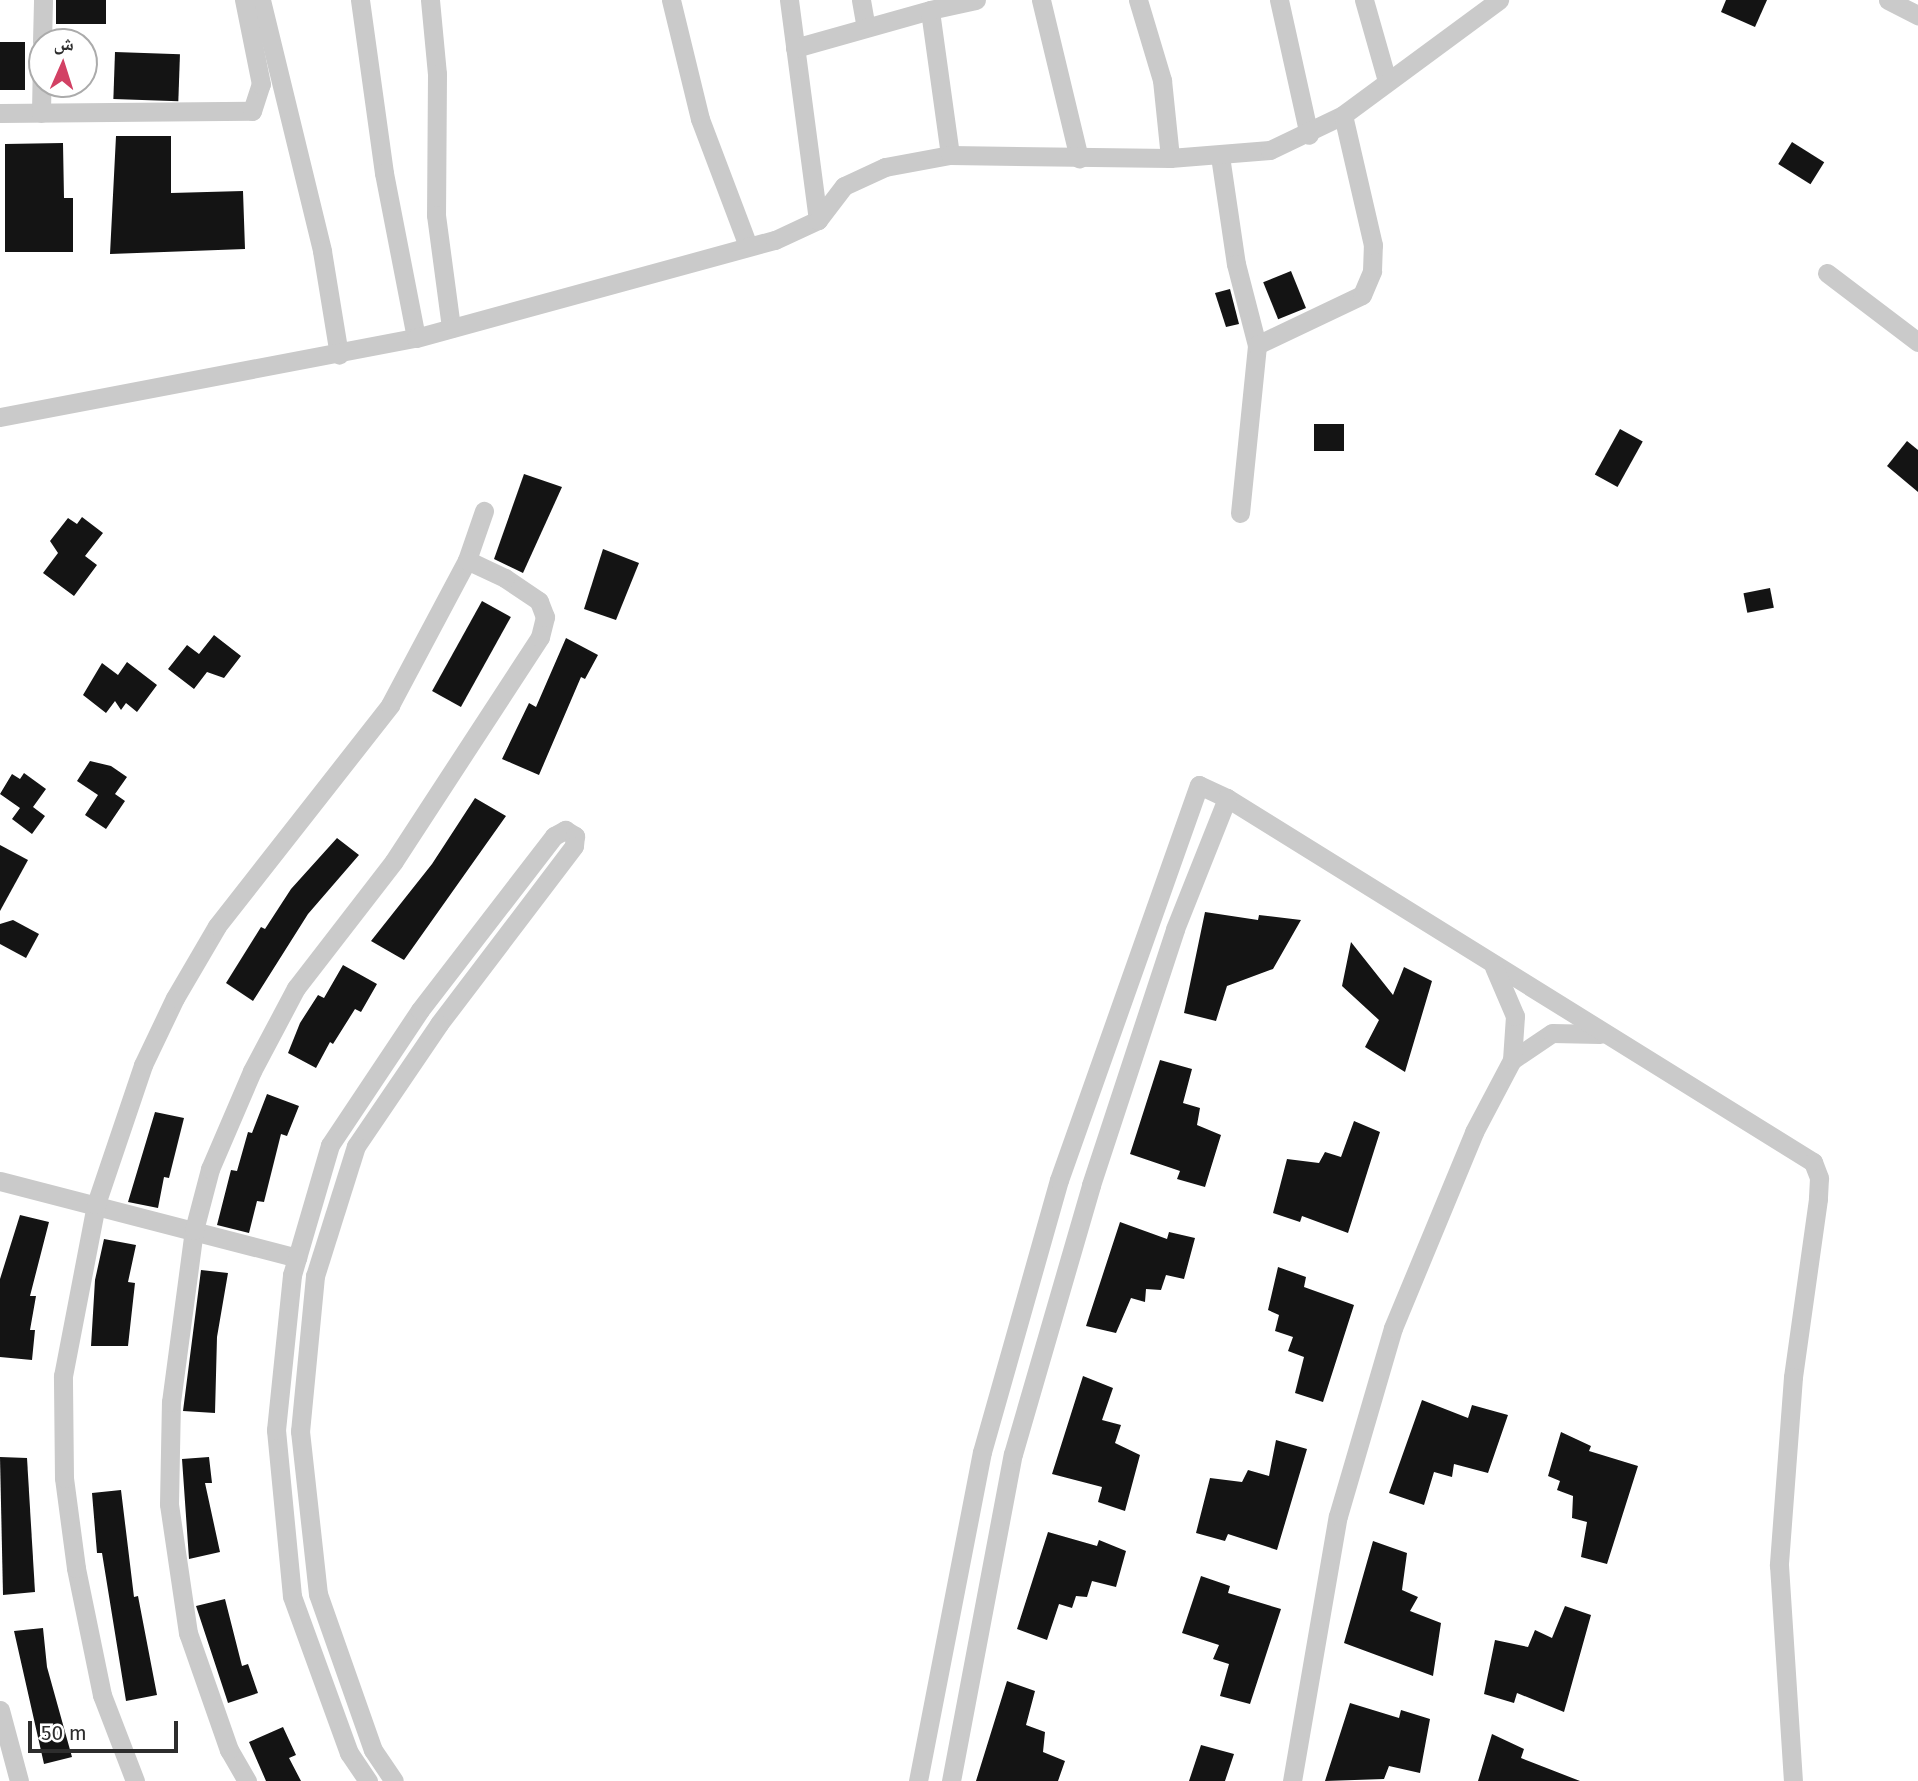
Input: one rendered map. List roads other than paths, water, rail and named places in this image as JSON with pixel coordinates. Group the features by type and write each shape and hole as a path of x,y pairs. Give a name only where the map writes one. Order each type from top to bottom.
{"street":[{"path":"42,28 43,0"},
{"path":"0,113 252,111 261,84 244,0"},
{"path":"261,0 322,251 339,355"},
{"path":"360,0 384,173 416,338"},
{"path":"430,0 438,84 436,215 451,328"},
{"path":"671,0 699,119 748,246"},
{"path":"789,0 818,220"},
{"path":"861,0 866,27"},
{"path":"795,48 930,10 976,0"},
{"path":"1041,0 1079,159"},
{"path":"1138,0 1161,80 1170,158"},
{"path":"1279,0 1309,135"},
{"path":"1364,0 1387,81"},
{"path":"0,416 339,355 416,338 748,246 818,220 844,186 885,167 950,155 1079,159 1170,158 1270,150 1309,135 1343,115 1499,0"},
{"path":"1888,0 1918,15"},
{"path":"930,10 950,155"},
{"path":"41,98 41,113"},
{"path":"1257,345 1362,295 1372,271 1373,245 1343,115"},
{"path":"1220,156 1236,264 1257,345 1240,513"},
{"path":"1827,273 1918,342"},
{"path":"135,1781 102,1695 76,1568 64,1478 63,1376 96,1204 142,1065 175,998 217,926 390,705 467,560 484,512"},
{"path":"247,1781 229,1750 188,1633 169,1504 172,1402 194,1230 210,1169 252,1070 296,988 394,861 540,637 545,617 539,601 505,578 467,560"},
{"path":"918,1781 982,1452 1051,1206 1199,785 1227,798 1812,1162 1819,1178 1793,1377 1779,1565 1793,1781"},
{"path":"951,1781 1013,1454 1091,1185 1171,942 1227,798"},
{"path":"368,1781 349,1753 292,1596 276,1430 297,1258 330,1145 420,1010 554,836 570,832 574,846 439,1024 356,1146 315,1276 300,1431 318,1594 373,1750 394,1781"},
{"path":"1494,966 1515,1016 1512,1060"},
{"path":"1292,1781 1338,1516 1393,1328 1474,1132 1512,1060 1532,1043 1552,1033 1610,1035"},
{"path":"0,1181 297,1258"},
{"path":"0,1710 19,1781"}]}
